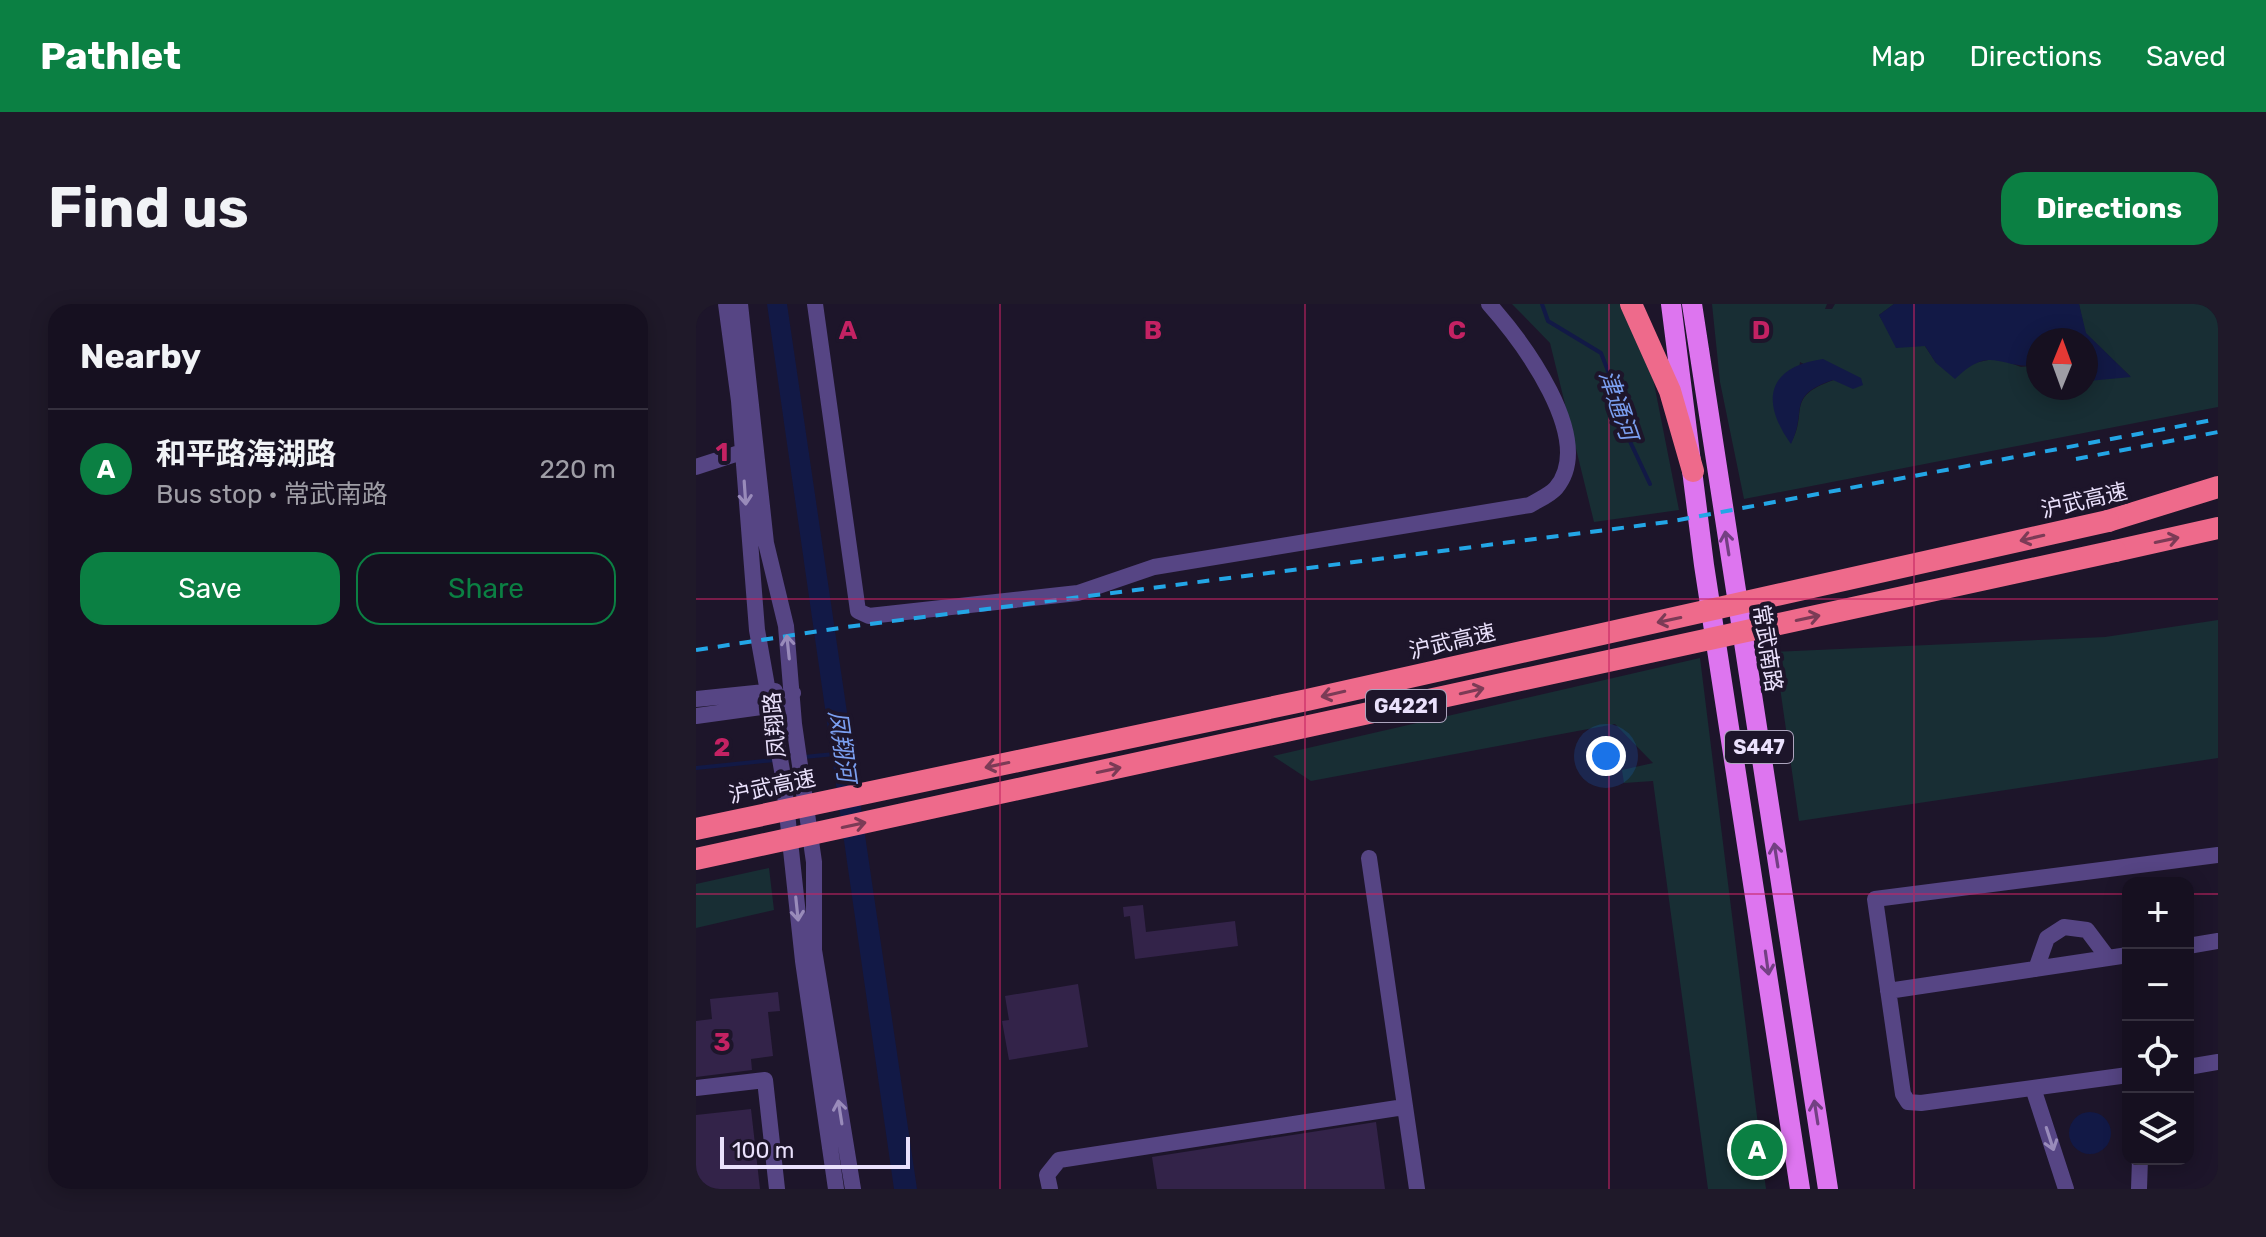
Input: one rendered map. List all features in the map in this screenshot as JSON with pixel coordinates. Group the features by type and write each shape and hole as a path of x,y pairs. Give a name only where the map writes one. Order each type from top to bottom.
{"highway":[{"path":"1631,304 1661,366 1693,471"},
{"path":"2108,521 2218,487"},
{"name":"沪武高速","path":"696,829 1307,700 2218,497"},
{"name":"G4221","path":"696,859 2218,528"}],"main road":[{"name":"S447","path":"1671,304 1800,1189"},
{"name":"常武南路","path":"1692,304 1828,1189"}],"street":[{"path":"815,304 858,611 869,616 1078,593 1154,567 1530,505 1556,489 1567,463 1565,431 1541,375 1515,334 1489,304"},
{"name":"凤翔路","path":"735,305 748,548 768,698 783,776 803,961 836,1189"},
{"name":"凤翔路","path":"735,305 766,543 786,626 794,724 814,862 814,950 853,1189"},
{"path":"696,467 742,452"},
{"path":"696,716 793,693"},
{"path":"696,699 768,698"},
{"path":"2122,1076 1921,1103 1908,1102 1903,1094 1875,899 2218,855"},
{"path":"1369,858 1417,1189"},
{"path":"2036,969 2047,938 2064,927 2087,930 2108,958"},
{"path":"2194,945 2218,941"},
{"path":"1888,991 2122,956"},
{"path":"2194,1066 2218,1062"},
{"path":"696,1088 765,1080 777,1189"},
{"path":"2033,1088 2066,1189"},
{"path":"1050,1189 1047,1175 1059,1160 1404,1107"},
{"path":"2139,1189 2140,1165"}],"green space":[{"path":"1512,304 1620,304 1649,358 1679,510 1594,522 1550,343"},
{"path":"1712,304 1827,304 1825,309 1832,309 1835,304 1894,304 1879,315 1887,328 1925,346 1936,363 1970,364 1997,358 2026,366 2026,400 2098,400 2098,379 2130,376 2098,345 2098,328 2084,328 2079,304 2218,304 2218,407 1744,499 1720,382","holes":["1800,362 1834,380 1819,386 1803,399 1791,443"]},
{"path":"2218,620 2218,758 1799,821 1775,652 2105,637"},
{"path":"1700,658 1766,1189 1708,1189 1653,781 1624,783 1622,770 1653,763 1615,724 1311,781 1273,756"},
{"path":"769,868 774,910 696,928 696,884"}],"water":[{"name":"凤翔河","path":"767,304 787,304 917,1189 894,1189"},
{"path":"1894,304 2079,304 2085,328 2026,328 2026,366 1987,360 1978,362 1955,379 1936,363 1925,346 1896,348 1879,315"},
{"path":"2098,345 2131,377 2098,380"},
{"path":"1823,359 1861,378 1863,385 1853,389 1833,380 1809,392 1800,406 1791,444 1775,414 1774,388 1790,370"},
{"path":"2090,1112 2105,1118 2111,1133 2105,1148 2090,1154 2075,1148 2069,1133 2075,1118"}],"building":[{"path":"1143,905 1146,932 1235,921 1238,946 1135,959 1130,916 1124,917 1123,907"},
{"path":"1078,984 1088,1047 1009,1060 1002,1021 1009,1020 1005,996"},
{"path":"778,992 780,1011 768,1012 773,1056 751,1059 752,1070 696,1077 696,1021 712,1019 710,999"},
{"path":"751,1109 760,1189 696,1189 696,1115"},
{"path":"1376,1122 1385,1189 1157,1189 1152,1157"}],"waterway":[{"name":"津通河","path":"1542,304 1548,321 1601,353 1615,389 1627,435 1650,484"},
{"name":"凤翔河","path":"804,757 835,754"},
{"path":"696,768 775,760"}],"railway":[{"path":"696,650 846,627 1668,522 2218,419"},
{"path":"2076,459 2218,432"}],"place":[{"name":"和平路海湖路","path":"1757,1150"}]}
